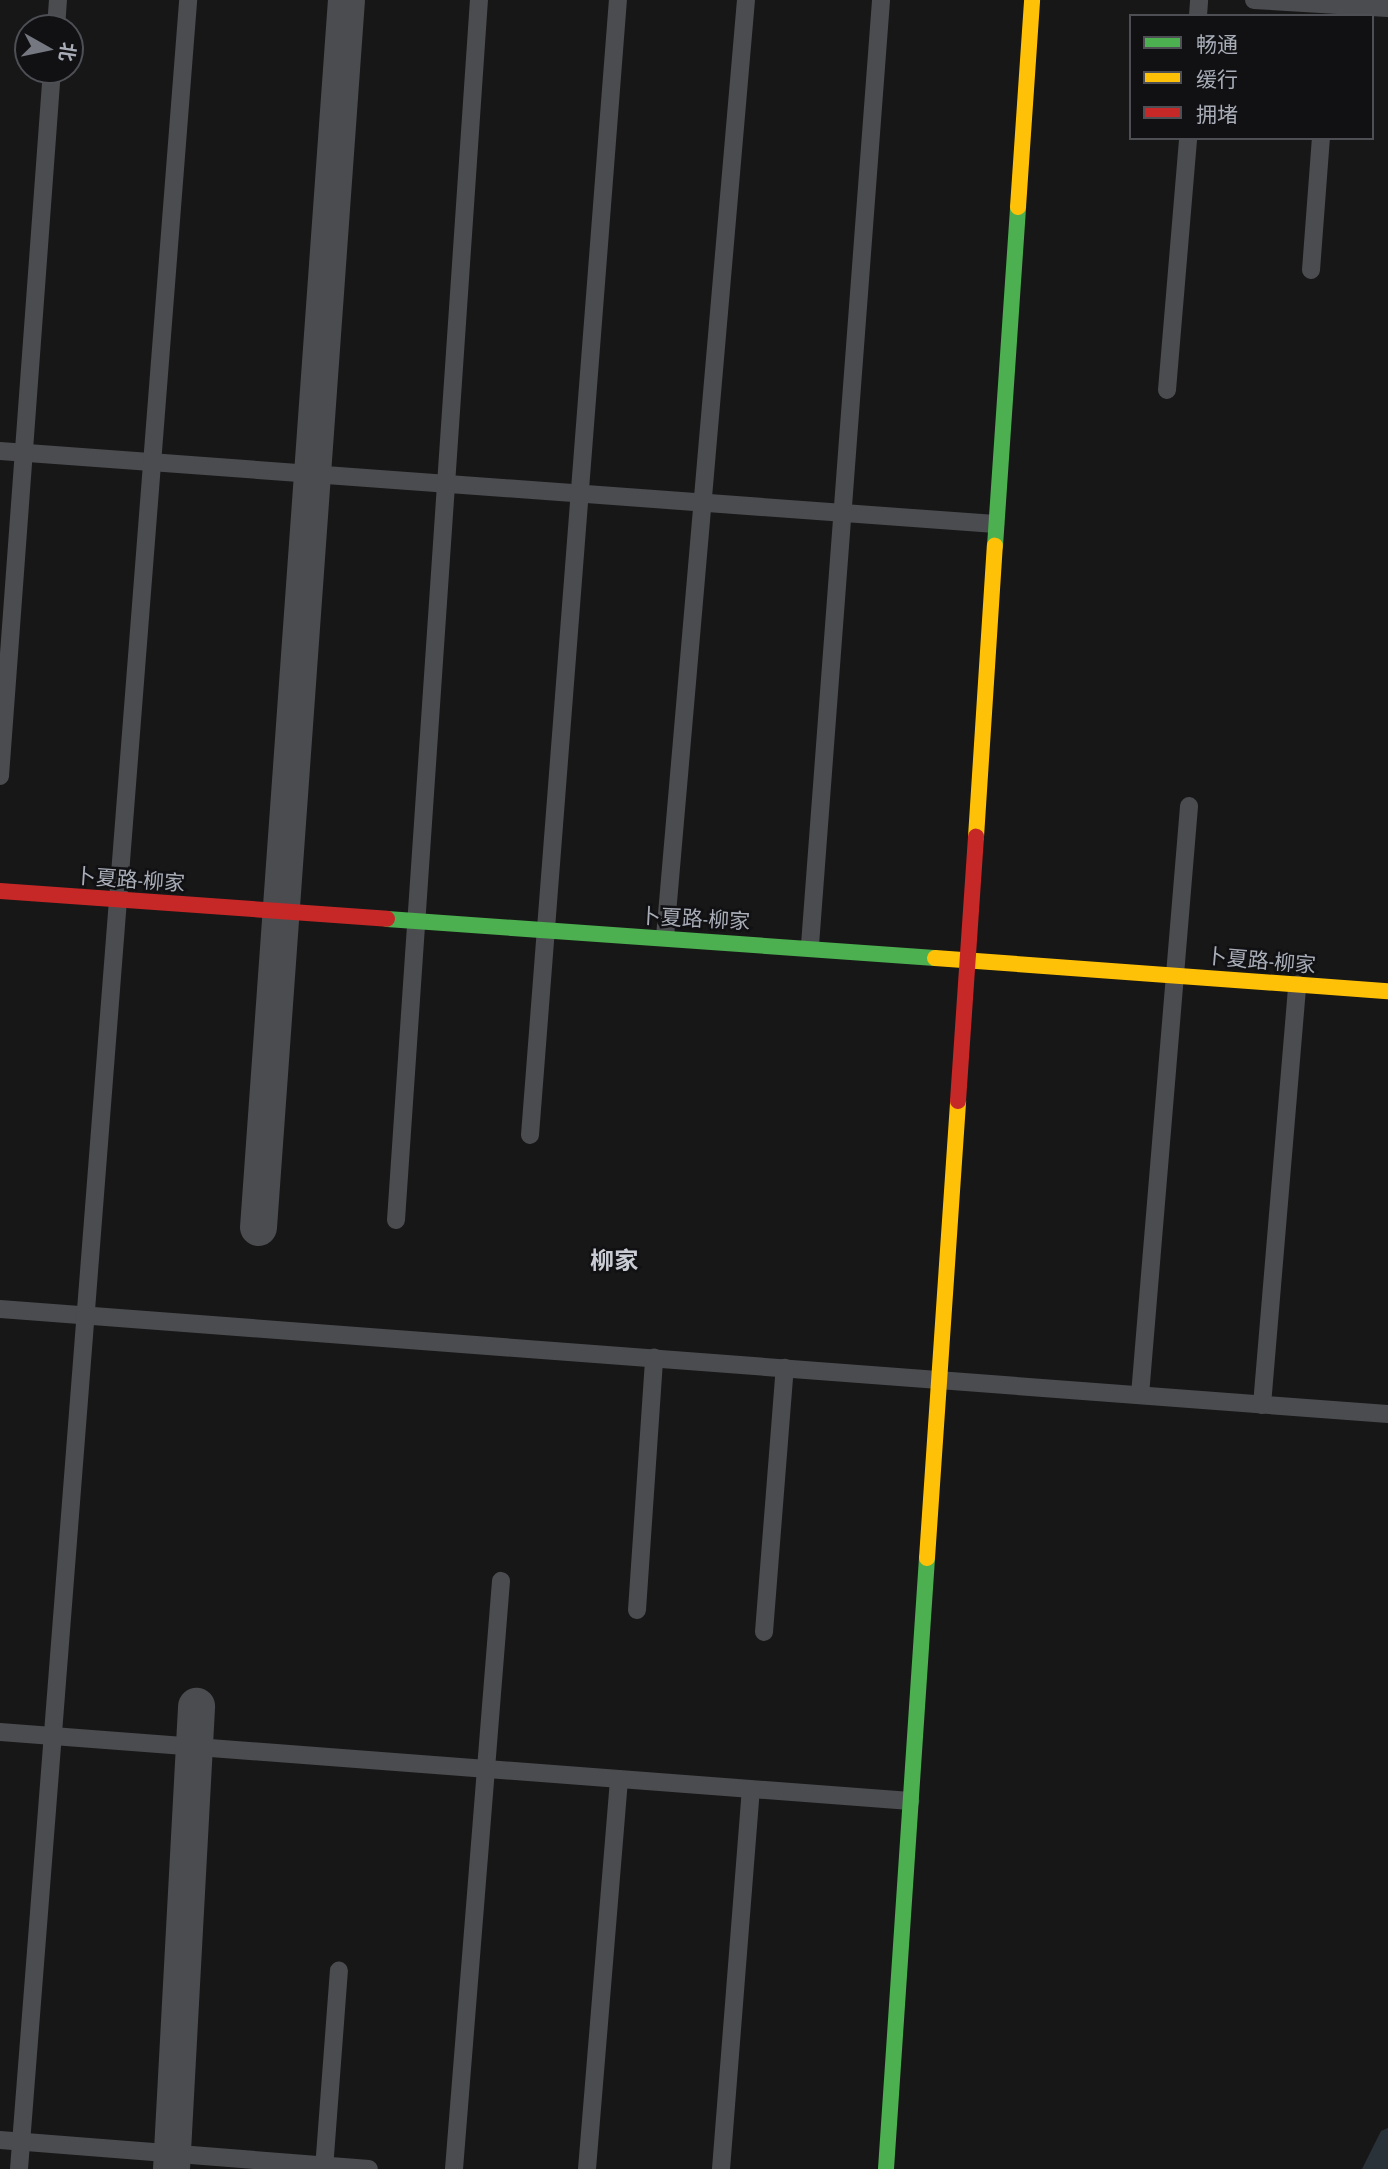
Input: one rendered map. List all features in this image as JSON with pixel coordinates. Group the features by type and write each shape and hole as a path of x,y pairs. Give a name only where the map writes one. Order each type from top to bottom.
{"street":[{"path":"258,1227 346,0"},
{"path":"886,2169 1032,0"},
{"name":"卜夏路-柳家","path":"0,891 281,912 810,945 1388,991"},
{"path":"172,2161 196,1706"}],"lane":[{"path":"19,2169 188,0"},
{"path":"396,1220 480,0"},
{"path":"530,1135 618,0"},
{"path":"665,937 746,0"},
{"path":"810,945 881,0"},
{"path":"1254,0 1331,7 1388,8"},
{"path":"0,776 51,84"},
{"path":"1167,390 1188,140"},
{"path":"1311,270 1321,140"},
{"path":"0,451 995,524"},
{"path":"1140,1395 1189,806"},
{"path":"1262,1405 1297,984"},
{"path":"0,1309 1262,1405 1388,1408"},
{"path":"637,1610 654,1358"},
{"path":"764,1633 785,1368"},
{"path":"454,2169 501,1581"},
{"path":"0,1732 910,1801"},
{"path":"587,2169 619,1779"},
{"path":"721,2169 751,1789"},
{"path":"324,2167 339,1971"},
{"path":"0,2140 172,2161 369,2169"}],"shaded area":[{"path":"1388,2128 1388,2169 1362,2169 1381,2131"}],"traffic: fast":[{"path":"995,546 1018,207"},
{"path":"387,919 935,958"},
{"path":"886,2169 927,1558"}],"traffic: slow":[{"path":"1018,207 1032,0"},
{"path":"976,837 995,546"},
{"path":"935,958 1388,991"},
{"path":"927,1558 958,1101"}],"traffic: jam":[{"path":"958,1101 976,837"},
{"path":"0,891 387,919"}],"district":[{"name":"柳家","path":"614,1261"}]}
